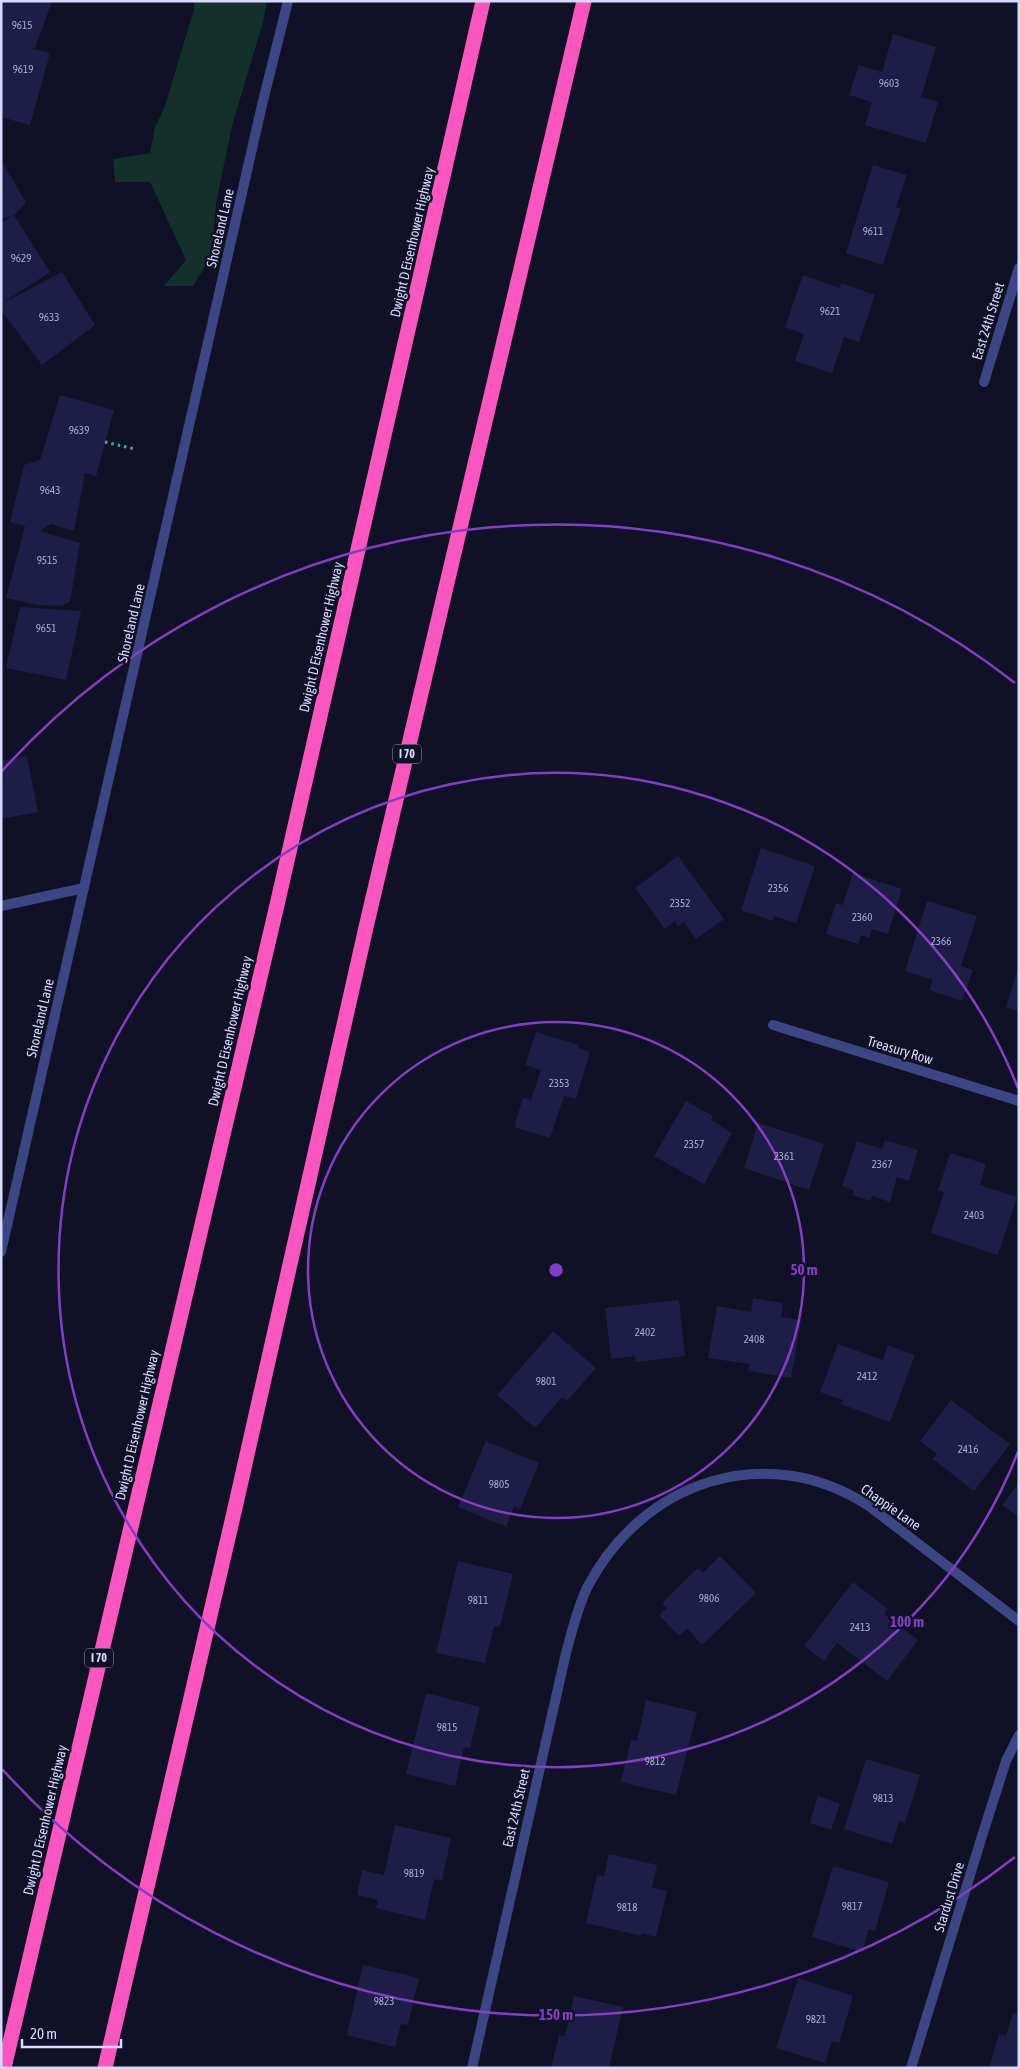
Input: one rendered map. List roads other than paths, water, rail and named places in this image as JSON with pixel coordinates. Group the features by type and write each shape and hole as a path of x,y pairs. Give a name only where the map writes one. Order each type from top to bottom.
{"highway":[{"name":"Dwight D Eisenhower Highway","path":"4,2068 279,895 484,1"},
{"name":"I 70","path":"105,2068 240,1488 370,913 584,1"}],"street":[{"name":"Shoreland Lane","path":"1,1252 262,105 288,1"},
{"name":"East 24th Street","path":"984,382 1019,268"},
{"path":"1,906 84,888"},
{"name":"Treasury Row","path":"773,1025 1019,1101"},
{"name":"Chappie Lane","path":"604,1561 646,1515 687,1489 733,1476 765,1474 795,1476 827,1484 869,1506 1019,1621"},
{"name":"East 24th Street","path":"472,2068 575,1618 587,1588 604,1561"},
{"name":"Stardust Drive","path":"911,2068 1006,1761 1019,1735"}]}
